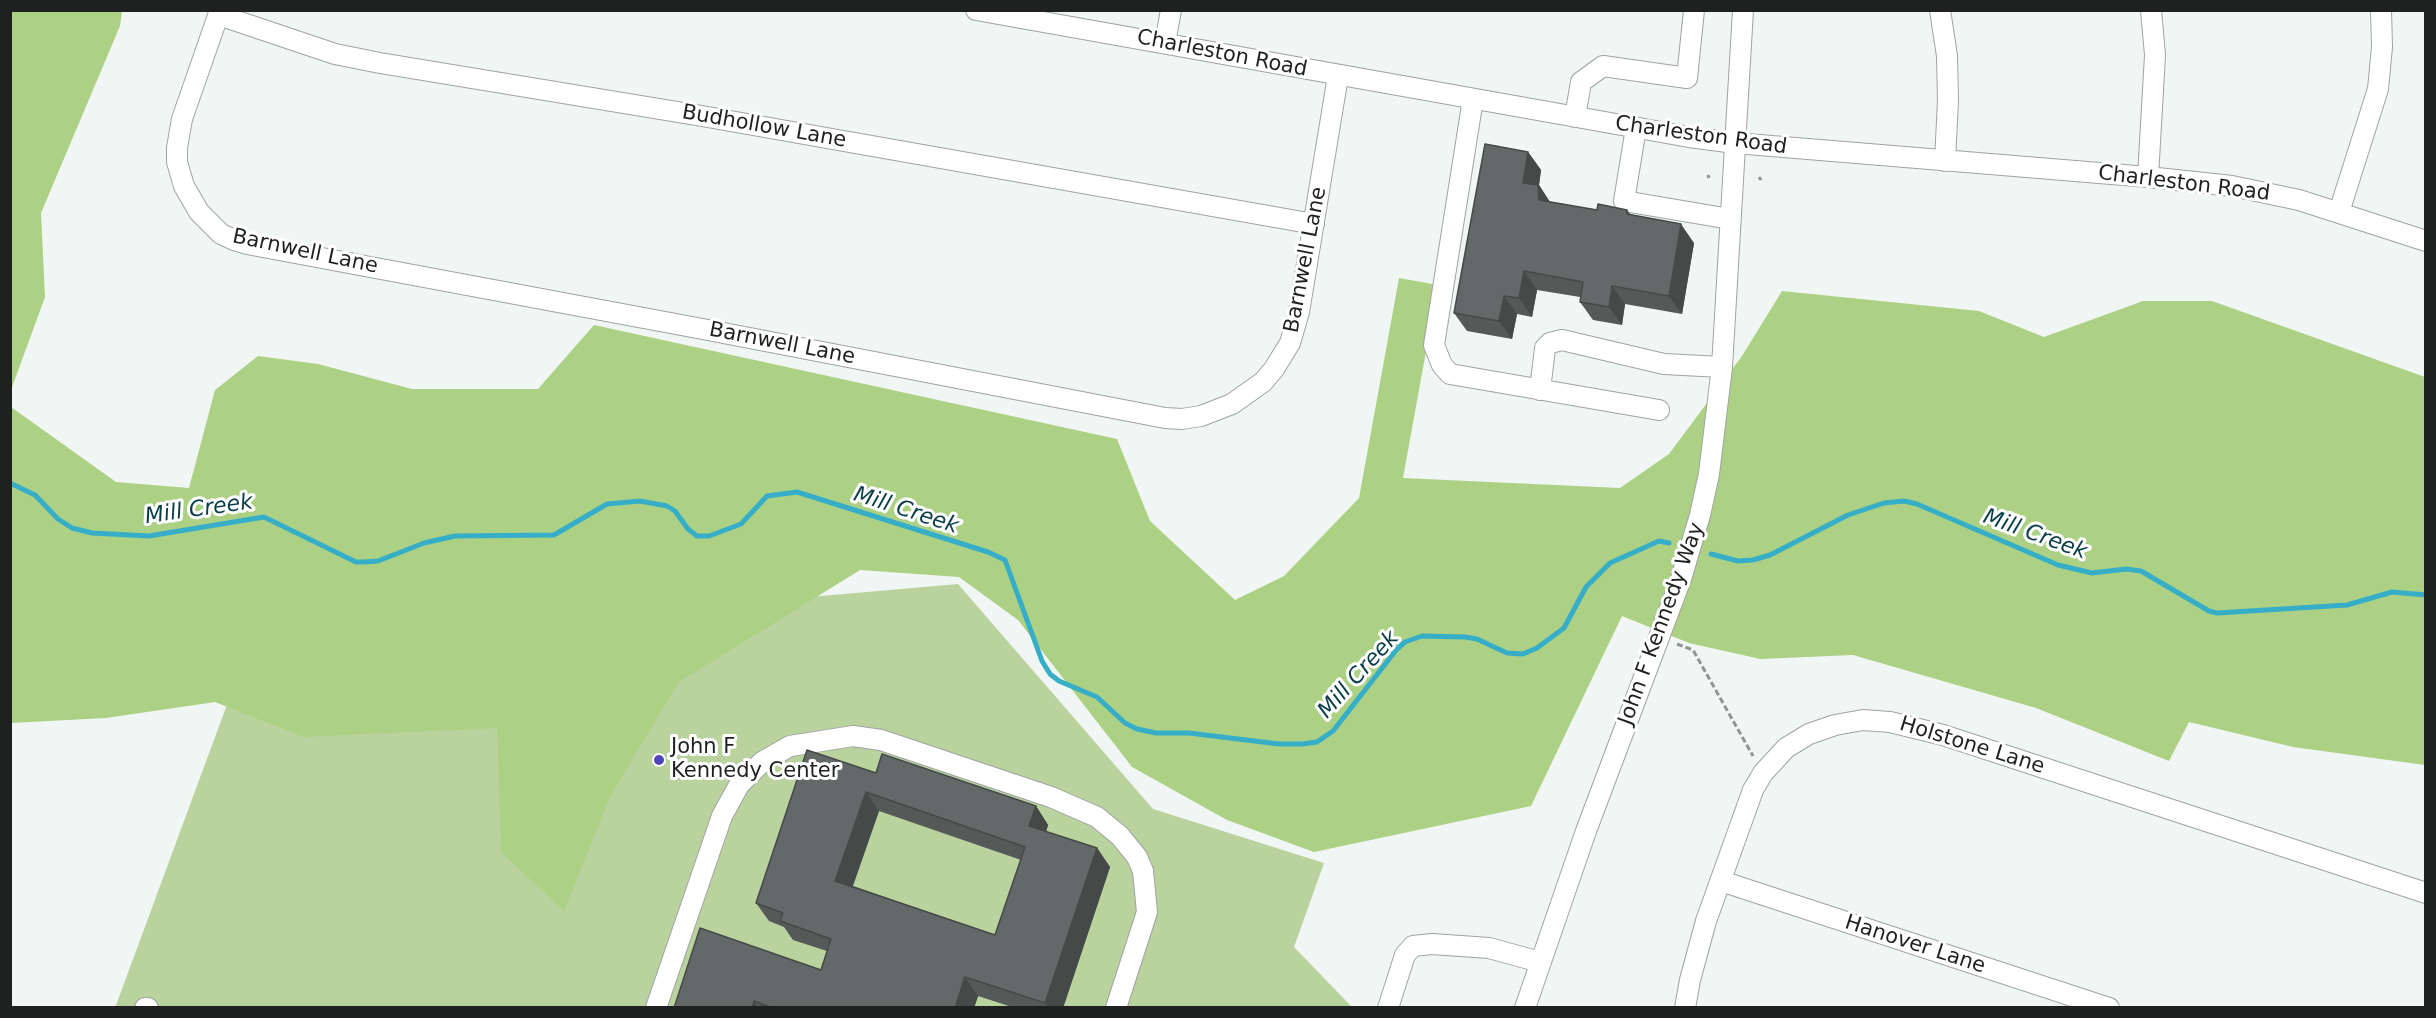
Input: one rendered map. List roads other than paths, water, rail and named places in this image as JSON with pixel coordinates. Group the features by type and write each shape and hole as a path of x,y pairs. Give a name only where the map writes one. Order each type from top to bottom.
{"street":[{"name":"Charleston Road","path":"976,10 1338,76 1735,143 2199,181 2262,191 2339,212 2426,242"},
{"path":"1165,43 1171,10"},
{"path":"1575,117 1581,82 1603,66 1687,78 1694,10"},
{"name":"John F Kennedy Way","path":"1525,1008 1586,831 1688,558 1709,474 1722,367 1743,10"},
{"path":"1940,10 1947,56 1948,100 1945,161"},
{"path":"2148,177 2156,55 2151,10"},
{"path":"2339,212 2378,89 2382,47 2381,10"},
{"name":"Budhollow Lane","path":"219,13 335,54 380,63 702,116 1314,224"},
{"name":"Barnwell Lane","path":"219,13 182,119 177,148 180,174 199,212 221,234 247,244 271,249 732,334 1149,416 1182,418 1216,411 1248,394 1263,382 1283,356 1295,329 1338,76"},
{"path":"1473,99 1434,345 1442,365 1450,374 1659,410"},
{"path":"1636,128 1624,201 1730,219"},
{"path":"1540,390 1545,348 1550,343 1562,340 1664,364 1722,367"},
{"name":"Holstone Lane","path":"1685,1008 1706,921 1742,816 1763,773 1786,748 1809,734 1835,724 1863,720 1890,722 1942,735 2426,893"},
{"path":"656,1008 722,816 739,785 762,762 790,746 853,736 888,742 1051,797 1097,817 1120,836 1137,857 1143,870 1147,912 1116,1008"},
{"name":"Hanover Lane","path":"1721,881 2109,1008"},
{"path":"1388,1008 1405,955 1413,946 1432,944 1489,948 1540,962"}],"waterway":[{"name":"Mill Creek","path":"10,483 35,495 58,519 72,528 92,533 149,536 264,517 356,562 378,561 424,543 455,536 554,535 607,504 640,501 667,506 675,511 688,529 697,536 709,536 741,524 767,496 797,492 988,552 1005,560 1042,661 1050,674 1059,681 1097,697 1125,723 1137,729 1156,733 1189,733 1279,744 1317,742 1333,731 1397,649 1405,642 1422,636 1465,637 1477,639 1507,653 1523,654 1537,648 1564,628 1586,587 1610,563 1659,541 1669,543"},
{"name":"Mill Creek","path":"1711,554 1738,561 1753,560 1770,555 1848,515 1884,503 1904,501 1917,504 2058,565 2092,573 2126,569 2141,571 2209,611 2217,613 2347,605 2392,592 2426,595"}],"place":[{"name":"John F Kennedy Center","path":"659,760"}]}
